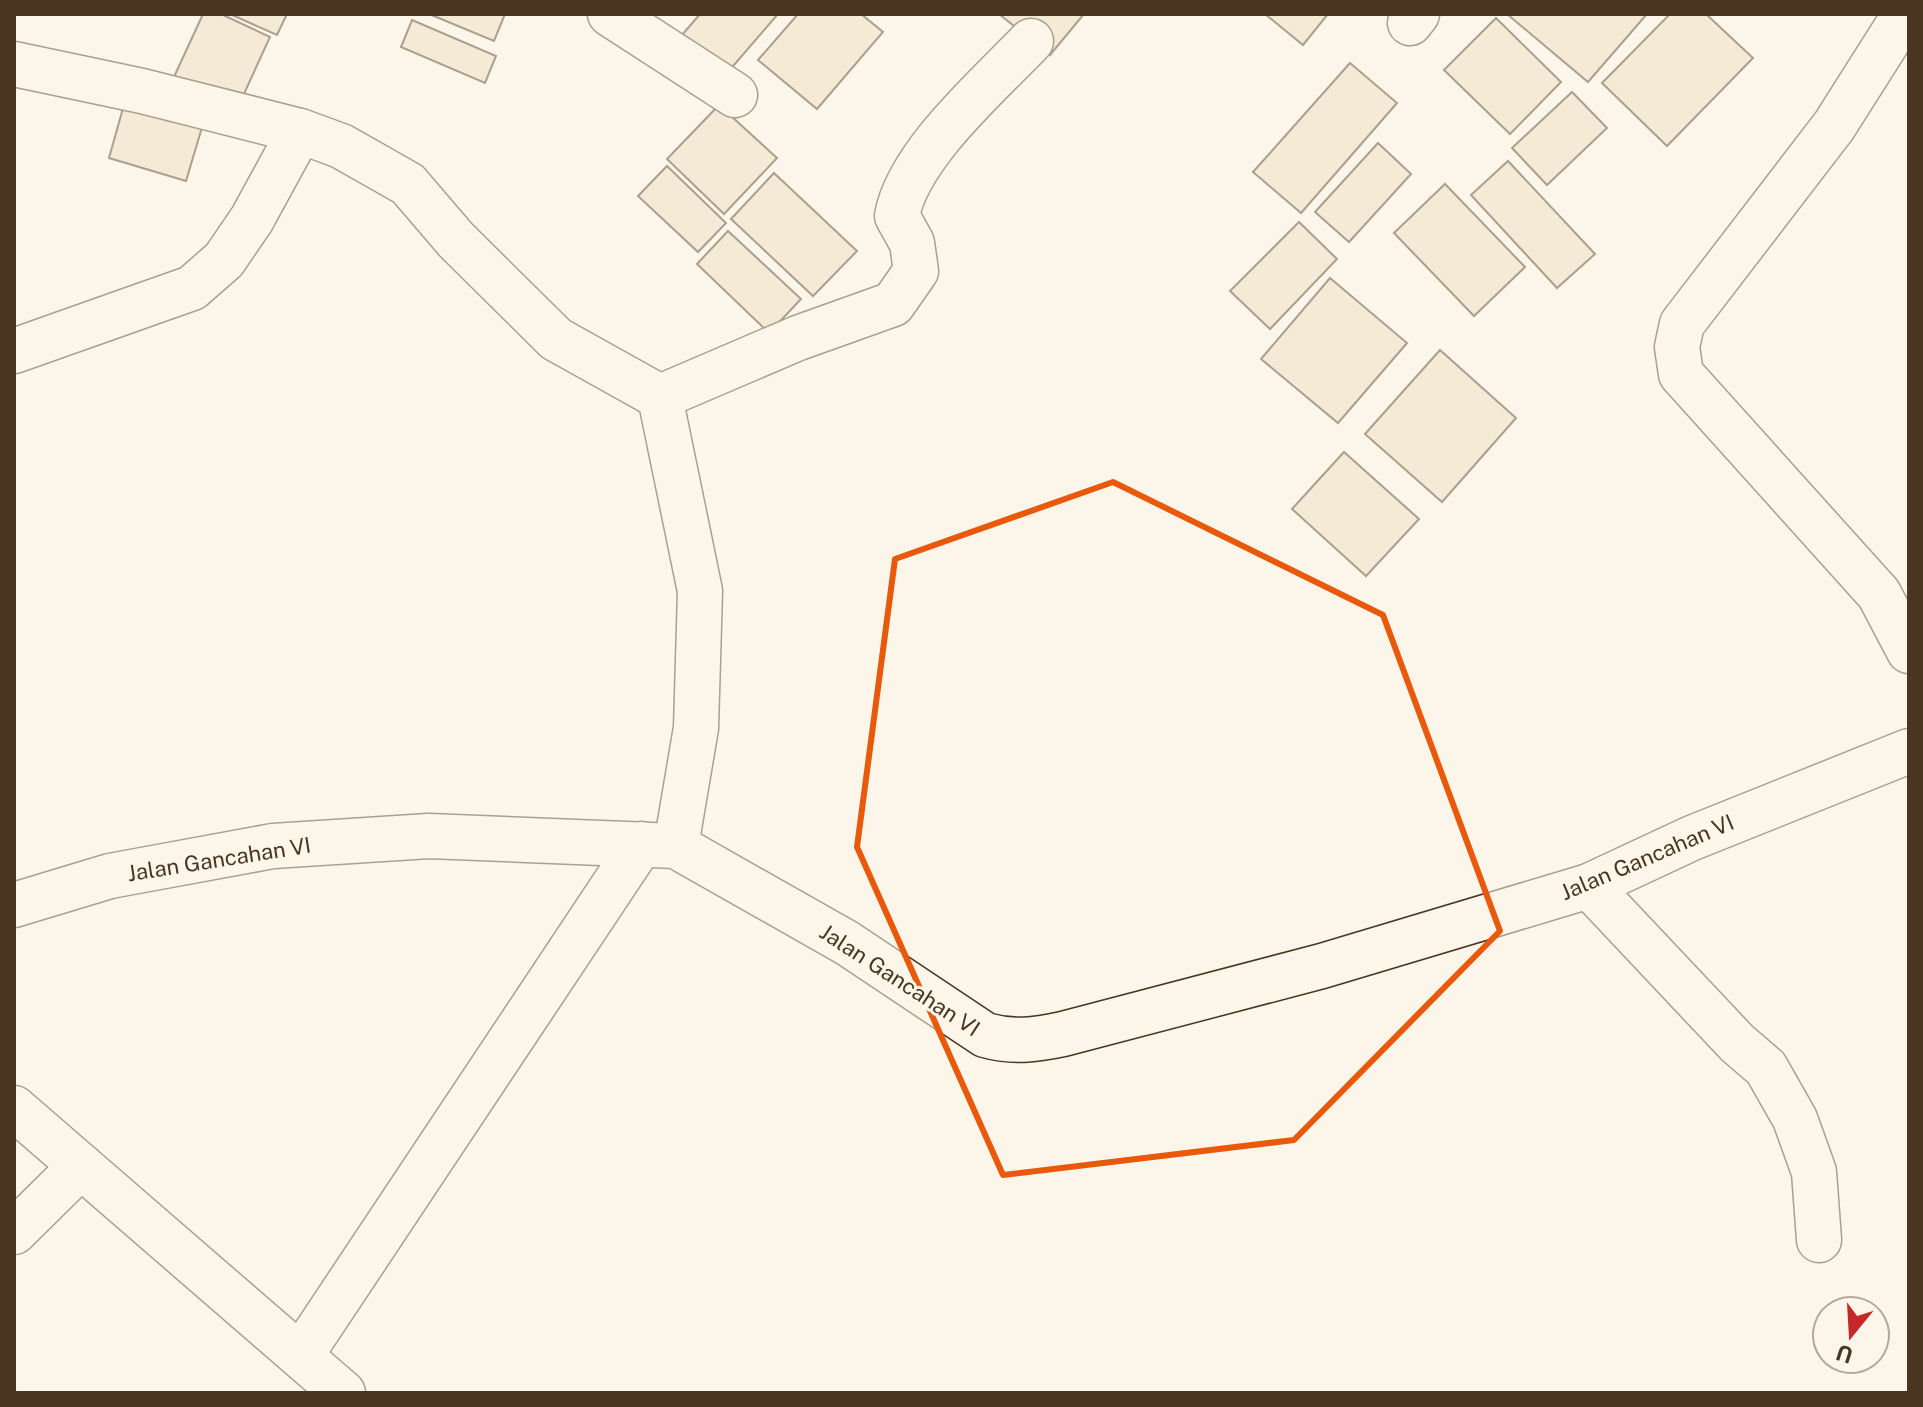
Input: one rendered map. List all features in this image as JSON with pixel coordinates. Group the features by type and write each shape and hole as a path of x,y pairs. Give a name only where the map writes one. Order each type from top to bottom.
{"street":[{"path":"610,14 735,95"},
{"path":"1905,14 1834,126 1682,324 1677,347 1681,374 1879,594 1909,651"},
{"path":"660,397 798,338 893,304 916,271 912,243 897,216 900,196 927,151 1031,41"},
{"path":"14,64 142,91 300,131 341,146 408,184 456,240 556,339 660,397 700,591 696,728 658,845 301,1355"},
{"path":"14,351 192,288 224,260 252,219 300,131"},
{"name":"Jalan Gancahan VI","path":"14,905 110,876 273,846 429,836 658,845 847,943 985,1035 1005,1041 1027,1042 1322,966 1589,886 1692,838 1909,751"},
{"path":"1589,886 1737,1043 1766,1068 1795,1119 1814,1172 1819,1240"},
{"path":"14,1108 343,1393"},
{"path":"14,1232 81,1166"}],"highlighted area":[{"path":"1113,482 1383,615 1500,931 1294,1140 1003,1175 857,847 895,559"}],"building":[{"path":"203,14 221,14 270,37 237,109 173,79"},
{"path":"230,14 287,14 277,35"},
{"path":"429,14 505,14 494,41"},
{"path":"700,14 778,14 727,73 682,35"},
{"path":"798,14 861,14 883,32 817,109 758,60"},
{"path":"999,14 1084,14 1050,55"},
{"path":"1265,14 1328,14 1303,45"},
{"path":"1507,14 1647,14 1588,82"},
{"path":"1670,14 1706,14 1753,58 1667,146 1602,83"},
{"path":"1496,18 1561,82 1510,134 1444,70"},
{"path":"412,20 496,56 485,83 401,47"},
{"path":"1350,63 1397,103 1301,213 1253,172"},
{"path":"1572,92 1607,128 1547,185 1512,148"},
{"path":"125,101 203,124 186,181 109,158"},
{"path":"719,105 777,158 724,214 667,159"},
{"path":"1378,143 1411,174 1349,242 1315,212"},
{"path":"1508,161 1595,254 1557,288 1471,195"},
{"path":"667,166 726,223 698,252 638,196"},
{"path":"774,173 857,251 813,296 731,219"},
{"path":"1445,184 1525,267 1474,316 1394,233"},
{"path":"1299,222 1337,259 1270,329 1230,291"},
{"path":"728,231 801,299 769,333 697,264"},
{"path":"1330,278 1407,343 1338,423 1261,359"},
{"path":"1440,350 1516,418 1442,502 1365,434"},
{"path":"1344,452 1419,519 1366,576 1292,509"}]}
